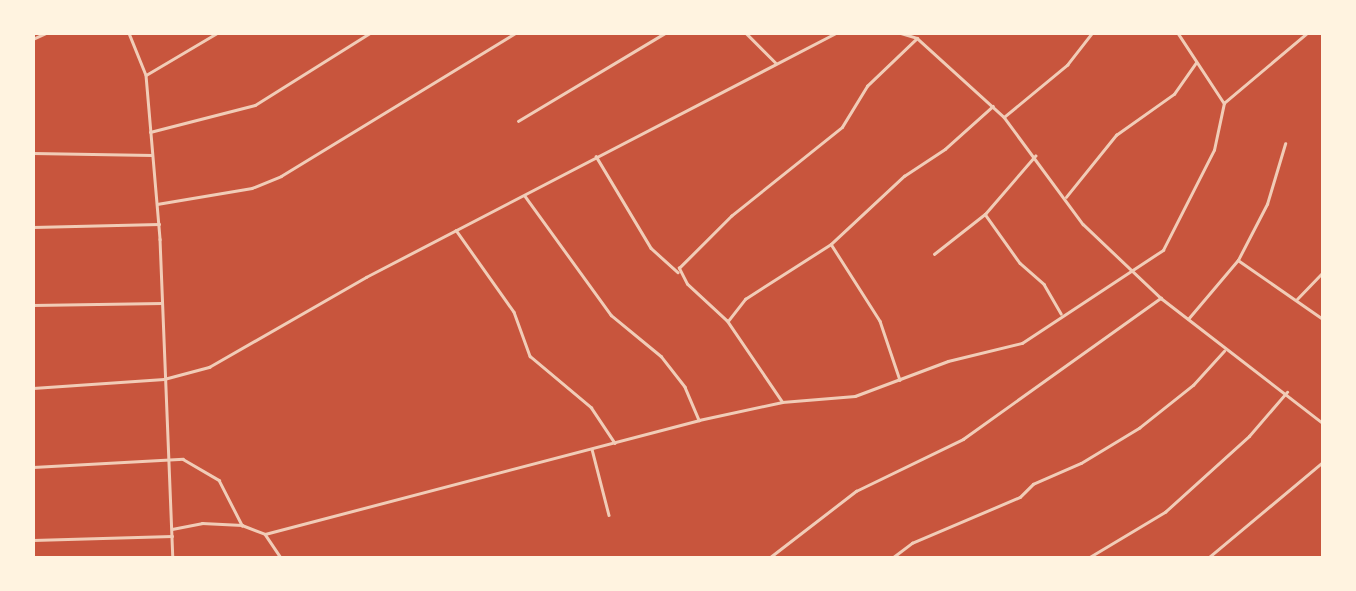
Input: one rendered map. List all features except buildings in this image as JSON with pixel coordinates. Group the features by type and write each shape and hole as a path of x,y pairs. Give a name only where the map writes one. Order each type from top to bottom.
{"street":[{"path":"33,40 46,33"},
{"path":"129,33 146,75 159,224 173,558"},
{"path":"146,75 217,33"},
{"path":"149,132 255,105 370,33"},
{"path":"157,204 253,188 281,176 515,33"},
{"path":"518,121 665,33"},
{"path":"746,33 776,63"},
{"path":"33,388 164,379 209,367 456,230 836,33"},
{"path":"901,33 917,38 1004,117 1066,197 1083,224 1161,298 1224,351 1287,392 1323,423"},
{"path":"1004,117 1067,65 1092,33"},
{"path":"1178,33 1224,103"},
{"path":"265,534 699,420 782,402 855,396 947,361 1022,343 1062,314 1135,271 1163,250 1189,205 1214,150 1224,103 1307,33"},
{"path":"679,274 682,263 731,216 842,127 867,86 917,38"},
{"path":"1066,197 1116,135 1174,94 1196,63"},
{"path":"727,321 745,299 831,244 904,176 945,149 993,106"},
{"path":"1187,320 1238,260 1267,204 1285,144"},
{"path":"33,153 152,155"},
{"path":"596,156 651,248 727,321 782,402"},
{"path":"934,254 985,214 1035,156"},
{"path":"525,196 611,315 661,356 685,387 699,420"},
{"path":"985,214 1020,262 1044,284 1062,314"},
{"path":"33,227 159,224"},
{"path":"456,230 514,312 530,356 591,407 615,443"},
{"path":"831,244 880,321 900,380"},
{"path":"1238,260 1323,319"},
{"path":"1297,299 1323,272"},
{"path":"769,558 856,491 963,439 1161,298"},
{"path":"33,305 162,303"},
{"path":"892,558 912,543 1020,497 1033,484 1081,463 1139,428 1193,384 1224,351"},
{"path":"1088,558 1165,512 1249,436 1287,392"},
{"path":"592,449 609,515"},
{"path":"33,467 183,459 219,480 242,524"},
{"path":"1208,558 1323,462"},
{"path":"172,529 202,523 242,524 265,534 281,558"},
{"path":"33,540 172,536"}]}
